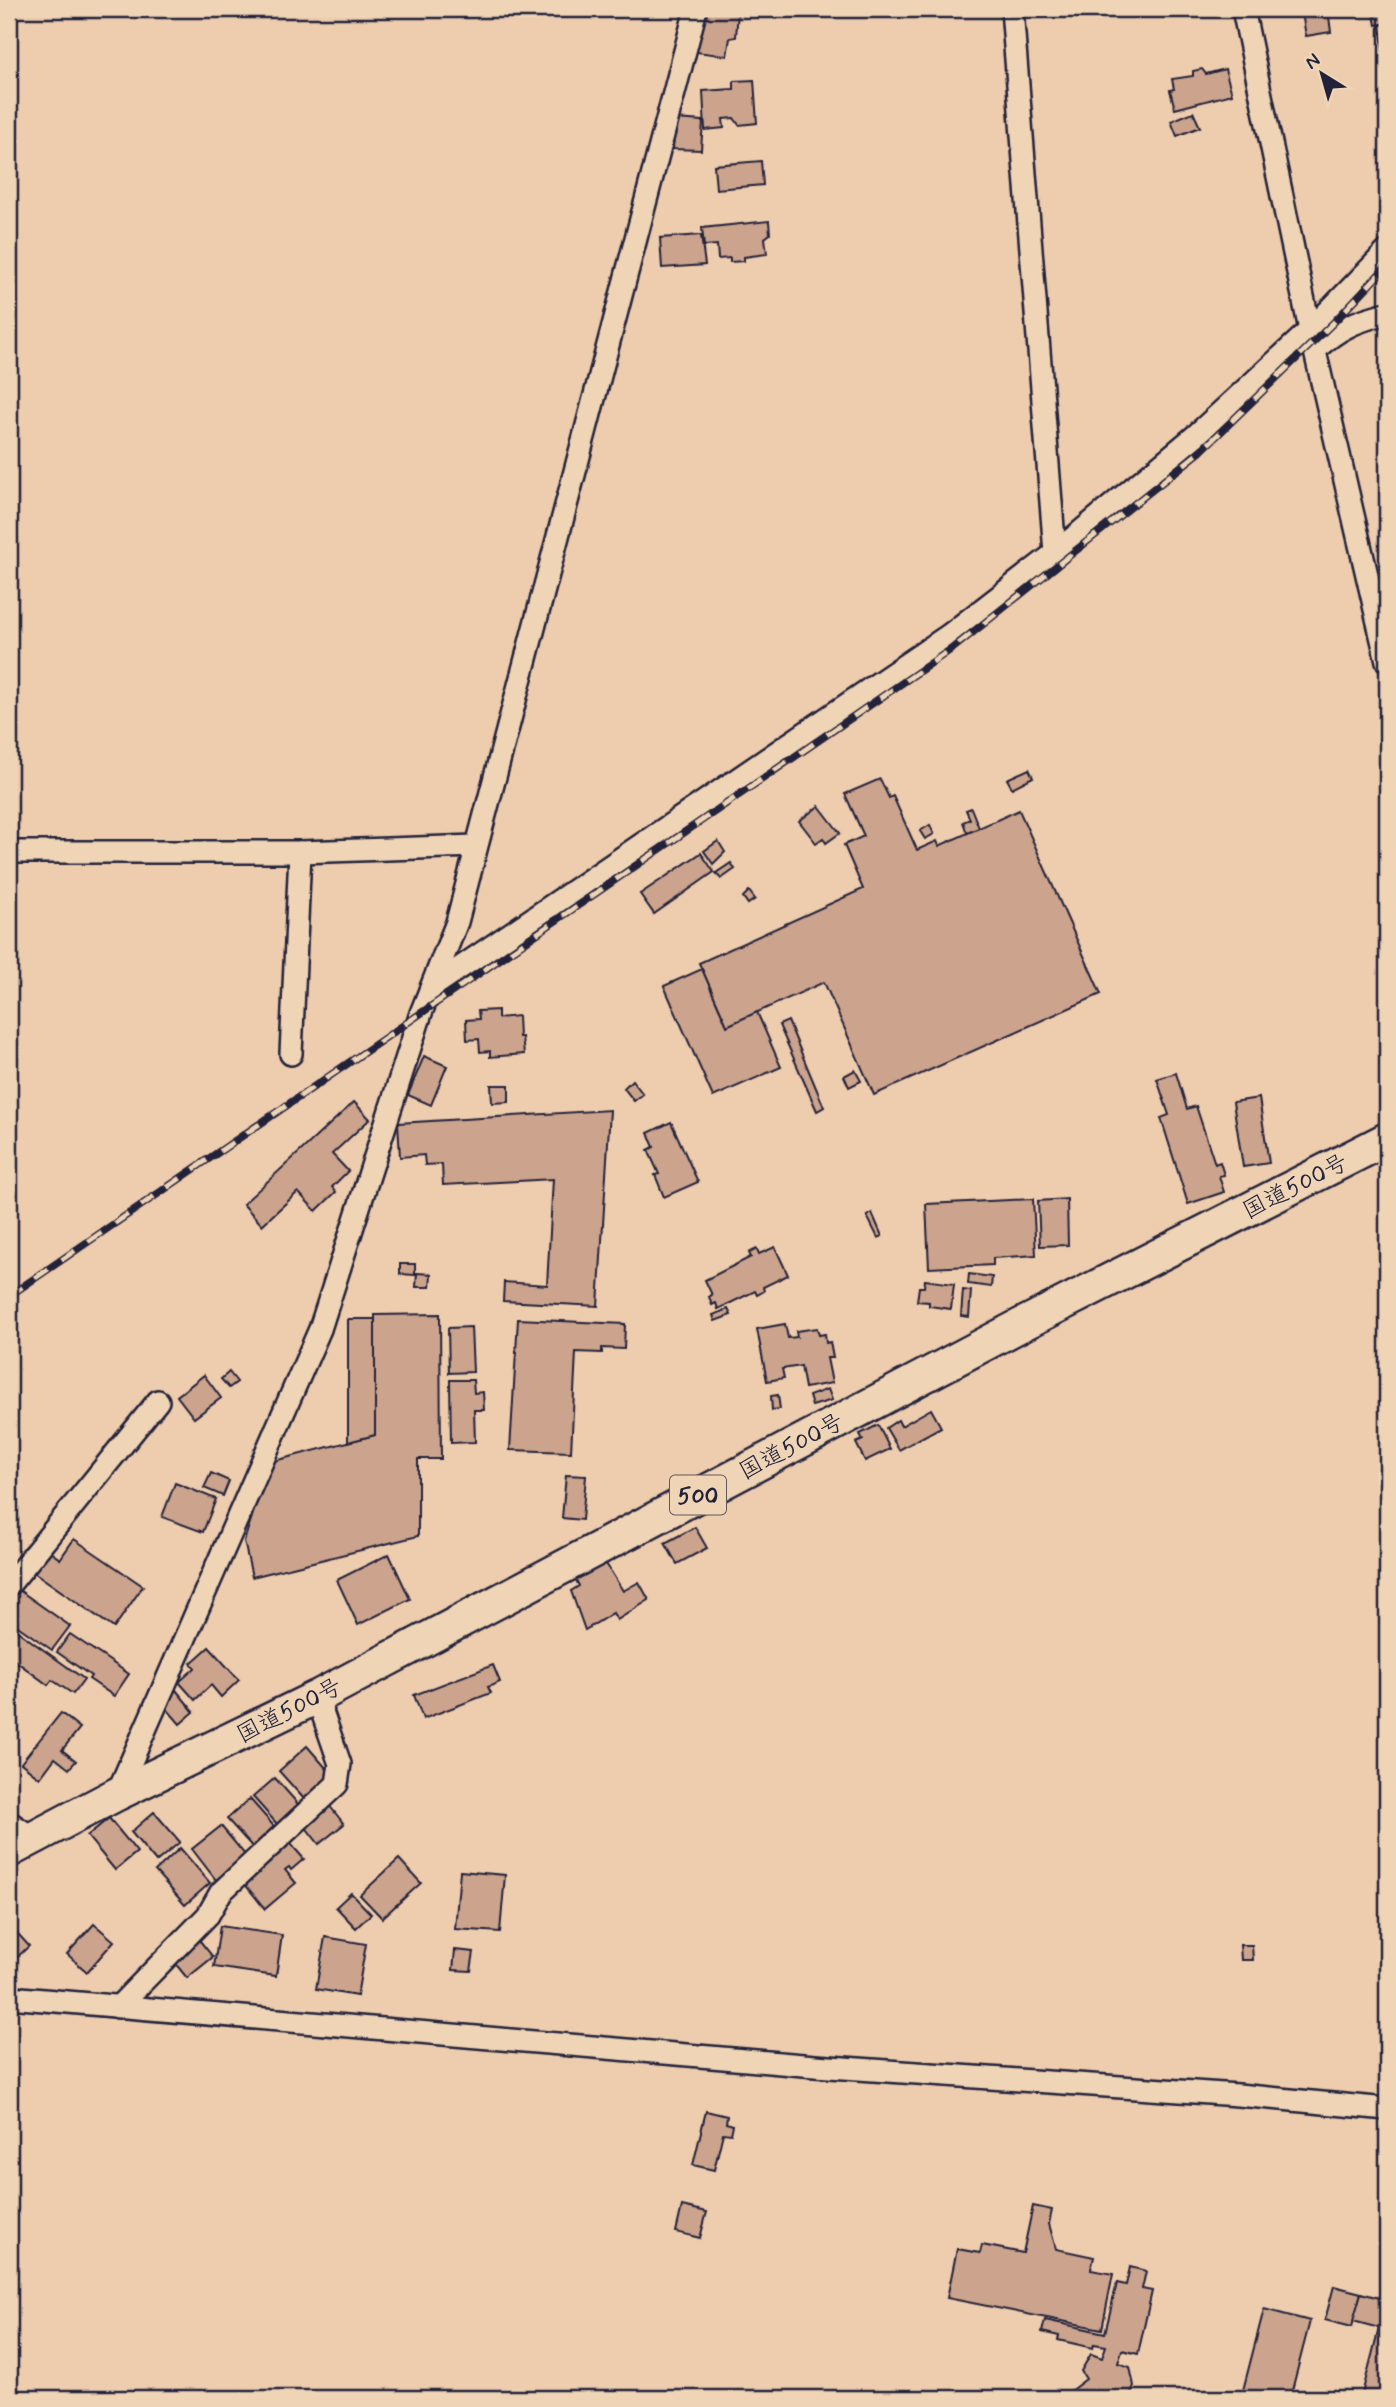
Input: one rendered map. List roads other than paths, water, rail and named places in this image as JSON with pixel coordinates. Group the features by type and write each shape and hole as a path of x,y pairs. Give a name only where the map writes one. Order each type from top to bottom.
{"highway":[{"name":"国道500号","path":"17,1838 117,1794 317,1697 1021,1325 1387,1139"}],"street":[{"path":"117,1794 320,1329 421,1013 457,922 695,9"},
{"path":"1012,9 1055,553"},
{"path":"1243,9 1312,340 1387,661"},
{"path":"432,987 949,635 1055,553 1312,340 1387,251"},
{"path":"1312,340 1361,320 1387,313"},
{"path":"9,852 300,852 476,846"},
{"path":"291,1054 300,852"},
{"path":"9,1585 158,1401"},
{"path":"118,2007 208,1915 221,1892 337,1784 340,1764 317,1697"},
{"path":"9,1997 816,2066 1238,2095 1387,2109"}],"railway":[{"path":"9,1296 953,648 1201,451 1334,322 1387,266"}]}
